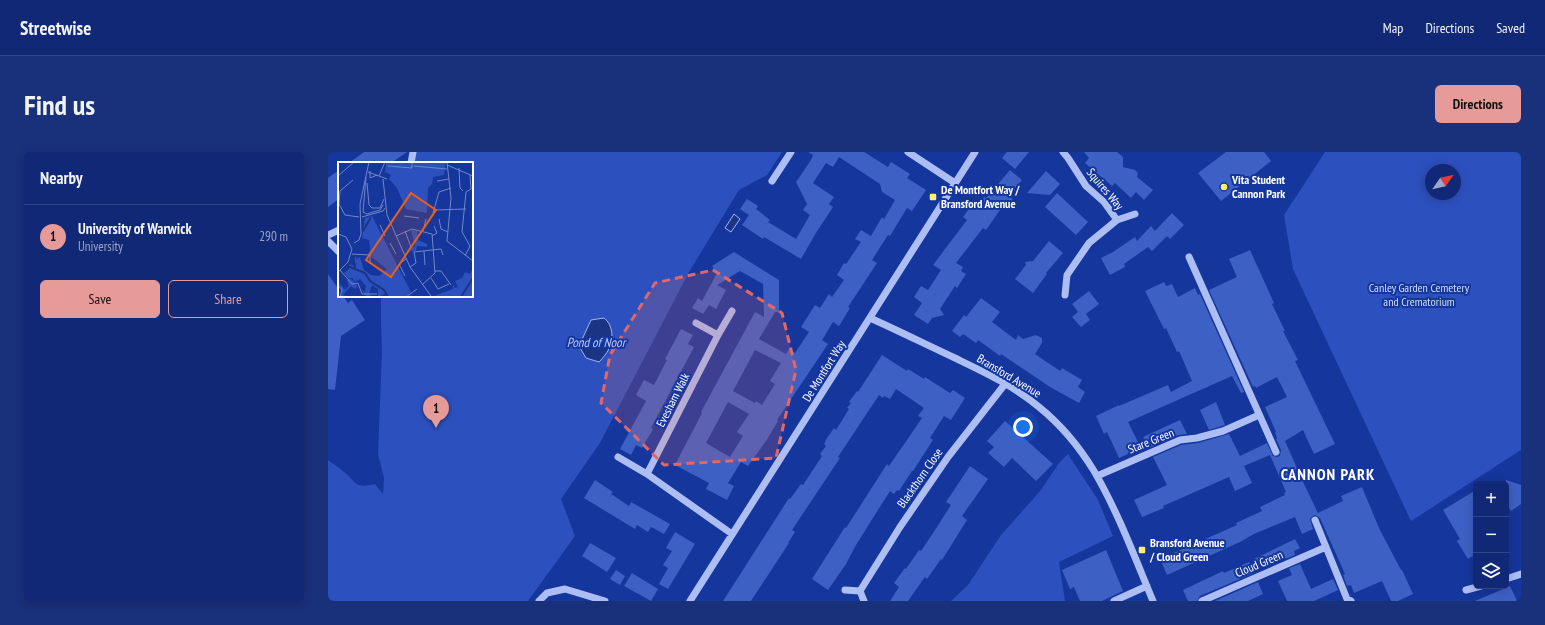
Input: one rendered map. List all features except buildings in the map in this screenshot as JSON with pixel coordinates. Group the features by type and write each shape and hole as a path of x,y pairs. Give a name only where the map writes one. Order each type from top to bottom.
{"street":[{"path":"411,162 413,152"},
{"path":"772,181 791,152"},
{"path":"908,152 955,183"},
{"name":"De Montfort Way","path":"690,601 975,152"},
{"name":"Squires Way","path":"1063,152 1086,186 1104,202 1117,220"},
{"name":"Squires Way","path":"1065,295 1066,275 1089,243 1117,220 1135,214"},
{"path":"328,235 338,230"},
{"path":"328,241 338,251"},
{"path":"1189,257 1276,452"},
{"name":"Evesham Walk","path":"647,474 718,335 732,311"},
{"name":"Bransford Avenue","path":"870,318 1005,384 1039,407 1050,417 1076,446 1097,476 1115,512 1153,601"},
{"path":"696,323 718,335"},
{"name":"Blackthorn Close","path":"860,591 900,527 948,457 1005,384"},
{"name":"Stare Green","path":"1097,476 1180,440 1197,438 1223,431 1259,415"},
{"path":"618,457 647,474 732,534"},
{"path":"1315,520 1347,599 1351,601"},
{"name":"Cloud Green","path":"1202,601 1326,547"},
{"path":"1518,575 1521,582"},
{"path":"1114,601 1147,586"},
{"path":"1466,590 1473,588"},
{"path":"539,601 547,593 565,589 605,601"},
{"path":"845,590 860,591 864,601"}],"highlighted area":[{"path":"713,270 782,313 796,370 776,458 664,465 601,403 610,355 655,283"}],"green space":[{"path":"413,152 782,152 767,175 739,190 689,272 600,443 561,499 575,536 528,601 328,601 328,460 342,470 357,484 363,486 375,484 383,494 384,478 378,454 382,352 381,297 473,297 473,162 411,162"},
{"name":"Canley Garden Cemetery and Crematorium","path":"1325,152 1521,152 1521,450 1411,521 1293,269 1284,215"},
{"path":"1068,454 1098,500 1113,536 1059,562 1065,601 951,601 968,585 1001,535 1041,490 1059,463"}],"water":[{"path":"734,214 740,219 731,232 725,228"},
{"name":"Pond of Noor","path":"604,318 611,328 612,341 609,349 599,362 586,358 579,346 591,320"}],"place":[{"name":"Vita Student Cannon Park","path":"1224,187"},
{"name":"De Montfort Way / Bransford Avenue","path":"933,197"},
{"name":"University of Warwick","path":"436,428"},
{"name":"Bransford Avenue / Cloud Green","path":"1142,550"}],"district":[{"name":"CANNON PARK","path":"1328,474"}]}
